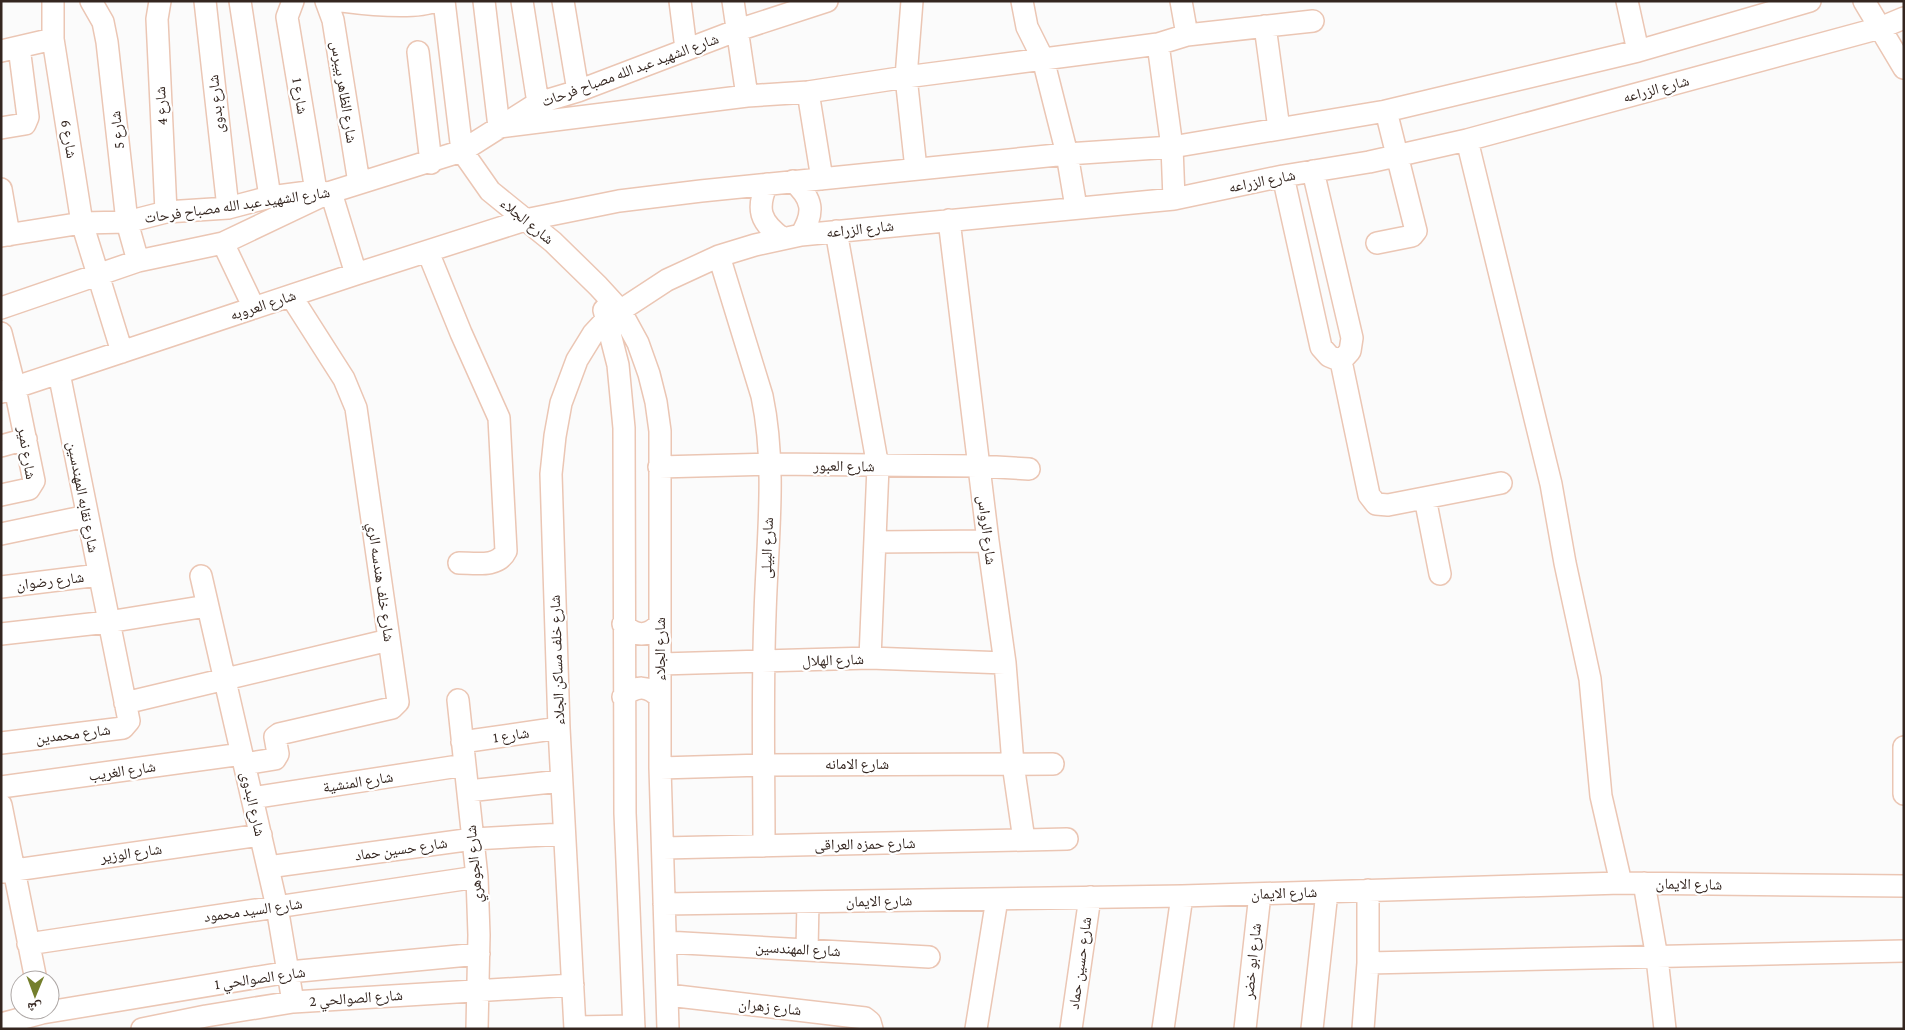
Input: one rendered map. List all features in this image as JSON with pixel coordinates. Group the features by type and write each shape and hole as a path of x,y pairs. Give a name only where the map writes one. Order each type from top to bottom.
{"street":[{"name":"شارع 6","path":"53,1 53,39 82,222 100,274 122,352"},
{"name":"شارع 5","path":"90,1 103,22 108,42 127,222 138,261"},
{"name":"شارع 4","path":"160,1 157,20 166,212"},
{"name":"شارع بدوى","path":"205,1 228,208"},
{"path":"240,1 270,197"},
{"name":"شارع 1","path":"292,1 287,17 322,192 333,199 356,274"},
{"name":"شارع الظاهر بيبرس","path":"326,1 333,20 359,183"},
{"path":"342,1 434,2 462,151"},
{"path":"484,1 498,127 747,96 808,92 906,76 1158,44 1187,35 1313,21"},
{"path":"522,1 538,104"},
{"path":"563,1 578,91"},
{"path":"680,1 686,49"},
{"path":"733,1 747,96"},
{"name":"شارع الشهيد عبد الله مصباح فرحات","path":"5,236 82,222 127,222 166,212 228,208 270,197 322,192 431,163 462,151 538,104 578,91 738,30 827,1"},
{"path":"912,1 906,76 916,169"},
{"path":"1022,1 1027,27 1043,59 1067,154 1076,206"},
{"path":"1181,1 1187,35"},
{"path":"1627,1 1638,51"},
{"path":"525,220 619,200 1067,154 1172,147 1386,111 1638,51 1810,1"},
{"path":"1864,1 1904,68"},
{"name":"شارع الزراعه","path":"613,315 667,280 719,256 792,236 1076,206 1174,199 1283,176 1398,156 1467,140 1880,28 1904,18"},
{"path":"1264,26 1279,129"},
{"path":"1,128 25,124 28,117 10,49 53,39"},
{"path":"1158,44 1172,147 1174,199"},
{"path":"418,52 431,163"},
{"path":"808,92 822,178"},
{"path":"1377,243 1412,236 1416,231 1386,111"},
{"path":"1467,140 1551,484 1565,563 1590,679 1601,796 1620,883"},
{"name":"شارع الجلاء","path":"462,151 490,191 553,242 598,286 613,315 638,343 656,402 660,431 660,768 668,1029"},
{"path":"1313,171 1352,338 1350,351 1341,361"},
{"path":"1283,176 1321,347 1329,356 1341,361"},
{"path":"767,184 761,199 762,215 769,229 792,236 809,222 810,206 804,192 793,182"},
{"path":"1,189 5,236"},
{"path":"1,308 138,261 223,243 322,192"},
{"name":"شارع العروبه","path":"8,390 525,220"},
{"name":"شارع الرواس","path":"949,220 988,541 1005,663 1013,764 1024,840"},
{"path":"836,231 878,467 870,658"},
{"path":"223,243 254,308"},
{"path":"428,252 460,334 494,404 501,433 506,551 499,561 493,563 459,563"},
{"name":"شارع البيلى","path":"719,256 762,396 767,419 770,464 763,663 764,846"},
{"name":"شارع خلف هندسه الري","path":"243,759 275,759 278,754 275,737 279,734 392,708 396,705 398,698 356,408 351,392 290,296"},
{"name":"شارع الجلاء","path":"613,315 624,428 624,812 634,1028"},
{"name":"شارع خلف مساكن الجلاء","path":"575,1028 561,781 551,474 555,436 562,403 577,360 593,334 613,315"},
{"name":"شارع نمير","path":"1,332 8,390 26,439 34,481 33,486 1,494"},
{"path":"1341,361 1372,500 1382,506 1501,483"},
{"name":"شارع نقابه المهندسين","path":"59,373 108,622"},
{"path":"1,446 26,439"},
{"name":"شارع العبور","path":"659,467 770,464 878,467 979,466 1030,469"},
{"path":"1425,498 1440,574"},
{"path":"1,534 87,516"},
{"path":"875,542 988,541"},
{"name":"شارع رضوان","path":"1,587 99,575"},
{"name":"شارع البدوى","path":"200,576 277,907 293,1002"},
{"path":"1,634 108,622 207,606"},
{"name":"شارع محمدين","path":"1,742 124,728 129,721 108,622"},
{"path":"623,624 631,632 642,635 652,632 660,624"},
{"path":"125,703 389,640"},
{"name":"شارع الهلال","path":"661,664 763,663 870,658 1005,663"},
{"path":"623,697 631,689 642,687 652,690 660,698"},
{"name":"شارع الجوهري","path":"458,700 477,877 479,954 477,1029"},
{"name":"شارع 1","path":"462,742 559,728"},
{"path":"1904,746 1904,794"},
{"name":"شارع الغريب","path":"1,787 243,759"},
{"name":"شارع الامانه","path":"660,768 764,765 1053,764"},
{"name":"شارع المنشية","path":"252,798 465,766"},
{"path":"468,791 561,781"},
{"path":"2,815 7,871 34,970"},
{"name":"شارع حسين حماد","path":"268,867 473,840 564,834"},
{"name":"شارع الوزير","path":"7,871 261,835"},
{"name":"شارع حمزه العراقى","path":"662,848 1067,840"},
{"name":"شارع السيد محمود","path":"28,944 477,877"},
{"name":"شارع الايمان","path":"664,904 1182,896 1620,883 1904,886"},
{"path":"1644,884 1657,958 1664,1029"},
{"path":"1363,1029 1368,963 1368,890"},
{"path":"1312,1029 1327,892"},
{"name":"شارع ابو خضر","path":"1245,1029 1260,894"},
{"path":"1163,1029 1182,896"},
{"name":"شارع حسين حماد","path":"1071,1029 1090,897"},
{"path":"976,1029 998,899"},
{"path":"807,950 808,902"},
{"name":"شارع المهندسين","path":"666,942 930,957"},
{"path":"1368,963 1904,951"},
{"name":"شارع الصوالحي 1","path":"60,1014 289,972 479,954"},
{"name":"شارع الصوالحي 2","path":"142,1029 198,1023 293,1002 573,986"},
{"name":"شارع زهران","path":"668,995 865,1018 871,1025"},
{"name":"شارع الصوالحي 1","path":"1,1024 25,1020"},
{"path":"575,1028 634,1028"}]}
